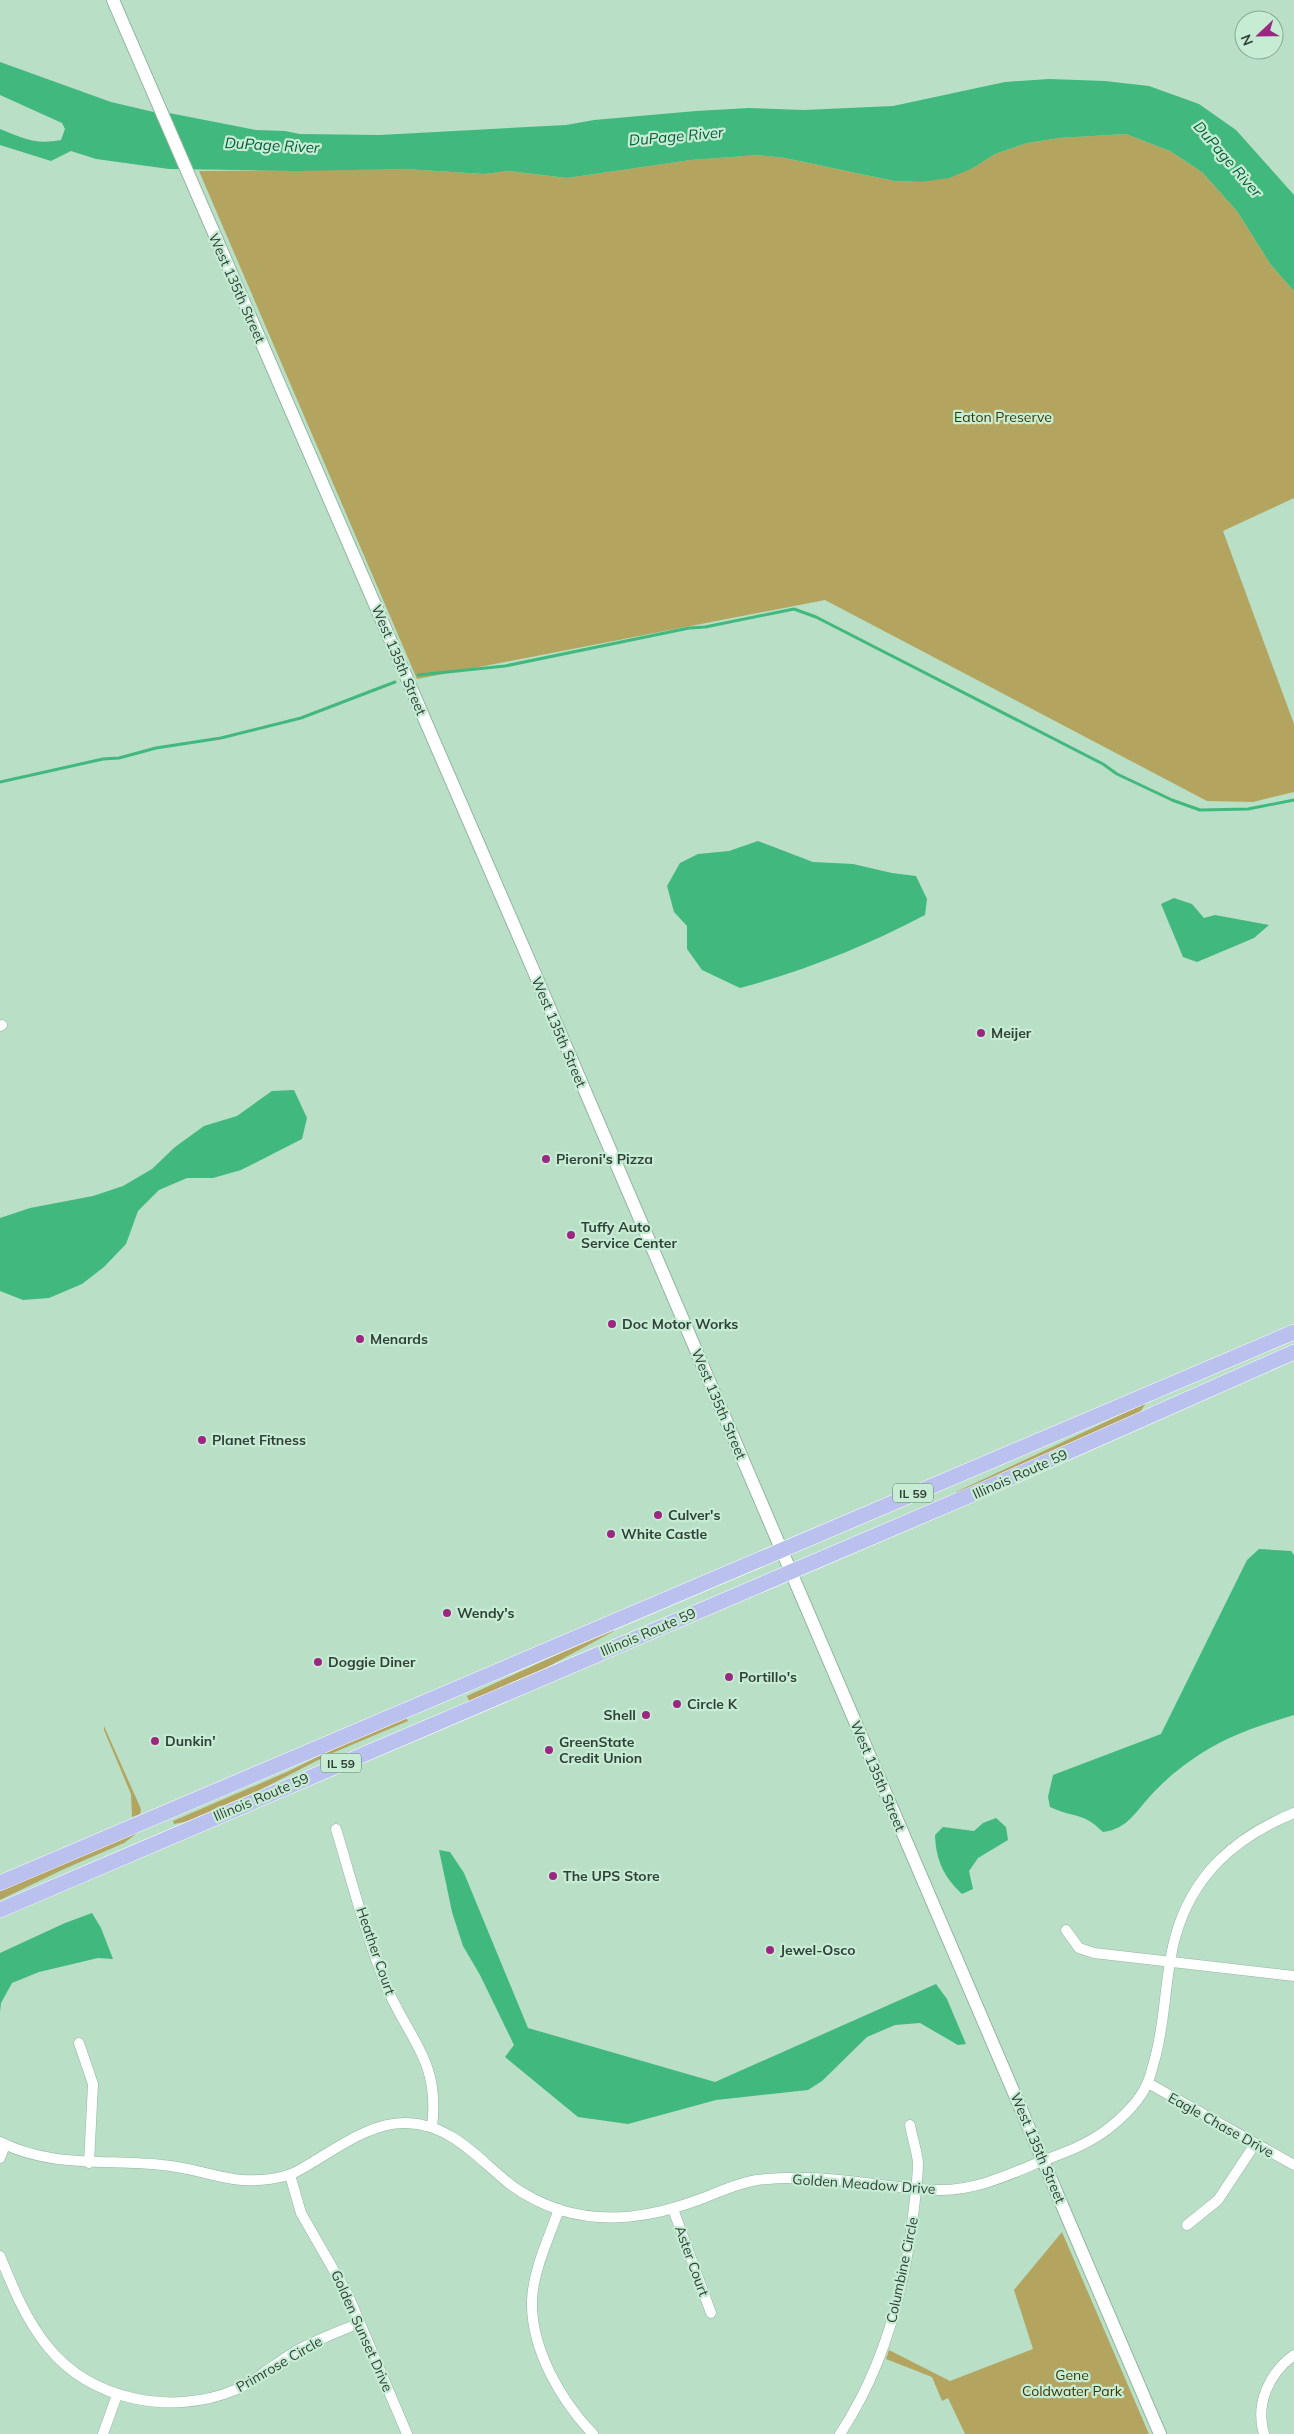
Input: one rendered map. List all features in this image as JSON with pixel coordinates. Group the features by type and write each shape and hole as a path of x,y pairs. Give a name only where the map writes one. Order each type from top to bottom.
{"main road":[{"name":"Illinois Route 59","path":"0,1883 1294,1332"},
{"name":"Illinois Route 59","path":"0,1910 1143,1420 1294,1352"},
{"path":"1143,1420 1167,1387"},
{"path":"151,1818 152,1844"}],"street":[{"name":"West 135th Street","path":"112,0 305,441 782,1549 1160,2434"},
{"name":"Golden Meadow Drive","path":"2,2143 48,2158 89,2162 163,2165 235,2181 264,2180 290,2175 353,2138 377,2129 403,2123 432,2127 454,2136 512,2185 533,2199 559,2209 608,2218 641,2217 673,2209 752,2181 782,2178 811,2178 938,2190 963,2188 993,2182 1069,2152 1108,2129 1131,2106 1148,2084 1159,2045 1174,1940 1182,1916 1197,1888 1218,1860 1244,1838 1270,1822 1294,1813"},
{"name":"Heather Court","path":"336,1829 382,1978 428,2068 434,2086 432,2127"},
{"path":"1066,1930 1079,1948 1094,1953 1294,1976"},
{"path":"79,2043 93,2084 89,2162"},
{"name":"Eagle Chase Drive","path":"1148,2084 1294,2165"},
{"name":"Columbine Circle","path":"840,2434 855,2412 886,2341 898,2299 910,2245 918,2161 910,2126"},
{"path":"0,2158 2,2143"},
{"path":"1187,2225 1218,2200 1255,2144"},
{"name":"Golden Sunset Drive","path":"290,2175 301,2213 339,2276 407,2434"},
{"path":"559,2209 536,2276 532,2301 534,2323 541,2352 560,2392 576,2416 593,2434"},
{"name":"Aster Court","path":"673,2209 711,2313"},
{"name":"Primrose Circle","path":"0,2256 4,2277 27,2319 48,2347 66,2366 90,2382 117,2395 150,2402 182,2403 212,2398 236,2389 297,2351 359,2323"},
{"path":"1264,2434 1260,2413 1263,2395 1274,2374 1294,2355"},
{"path":"103,2434 117,2395"}],"green space":[{"name":"Eaton Preserve","path":"1126,134 1170,151 1202,172 1237,211 1271,265 1294,291 1294,498 1223,531 1294,724 1294,792 1253,802 1207,801 825,600 417,679 199,171 405,169 484,174 509,171 567,178 691,160 758,155 785,158 894,181 921,182 973,168 995,154 1027,143 1059,138"},
{"path":"1146,1403 1138,1415 957,1494 956,1492"},
{"path":"613,1629 614,1631 540,1671 469,1701 467,1696"},
{"path":"400,1719 407,1719 408,1721 328,1755 244,1798 189,1821 174,1824 173,1821 287,1772 372,1730"},
{"path":"104,1726 141,1809 140,1814 132,1817 131,1794"},
{"path":"135,1832 136,1834 124,1843 0,1900 0,1890"},
{"name":"Gene Coldwater Park","path":"1062,2232 1149,2434 965,2434 948,2398 942,2401 932,2377 886,2359 889,2350 950,2381 1033,2349 1014,2290"}],"water":[{"name":"DuPage River","path":"0,62 111,102 158,113 164,112 256,130 285,131 300,134 380,135 566,125 594,120 749,108 804,110 893,106 1005,82 1049,79 1105,81 1149,86 1199,104 1236,130 1294,195 1294,291 1271,265 1237,211 1202,172 1170,151 1126,134 1059,138 1027,143 995,154 973,168 949,178 921,182 894,181 785,158 758,155 691,160 567,178 509,171 484,174 405,169 296,171 169,169 96,159 71,151 51,161 0,145 0,129 29,140 44,142 61,140 65,129 62,123 0,95"},
{"path":"758,841 813,862 853,864 892,873 916,876 927,899 925,915 834,957 788,974 740,988 702,970 687,949 687,926 674,912 667,886 680,863 698,854 729,851"},
{"path":"1174,898 1192,904 1204,918 1215,915 1269,925 1254,938 1197,962 1183,957 1161,904"},
{"path":"294,1090 307,1118 302,1139 241,1170 213,1178 187,1178 159,1190 138,1211 126,1244 104,1267 82,1284 49,1298 23,1300 0,1291 0,1218 30,1208 93,1196 123,1186 152,1169 175,1147 204,1126 237,1116 272,1091"},
{"path":"1259,1549 1291,1551 1294,1555 1294,1715 1227,1739 1202,1753 1165,1781 1131,1818 1112,1830 1103,1832 1096,1825 1083,1818 1050,1807 1048,1797 1053,1775 1161,1734 1247,1560"},
{"path":"996,1818 1006,1827 1008,1840 978,1858 969,1871 973,1889 962,1894 950,1881 942,1868 937,1853 935,1835 943,1827 974,1831 983,1823"},
{"path":"439,1850 450,1852 464,1873 528,2028 715,2082 936,1984 947,1999 966,2044 958,2045 920,2023 895,2025 867,2037 822,2081 808,2090 716,2100 628,2124 578,2117 505,2057 514,2045 480,1975 463,1946 452,1912"},
{"path":"92,1913 101,1928 113,1959 98,1958 39,1972 12,1983 1,2003 0,2012 0,1953 65,1923"}],"waterway":[{"path":"418,675 505,666 689,628 705,627 794,609 816,617 1103,764 1117,774 1172,800 1200,810 1248,809 1294,800"},
{"path":"0,782 103,759 119,758 156,748 221,738 301,718 395,682"}],"place":[{"name":"Meijer","path":"981,1033"},
{"name":"Pieroni's Pizza","path":"546,1159"},
{"name":"Tuffy Auto Service Center","path":"571,1235"},
{"name":"Doc Motor Works","path":"612,1324"},
{"name":"Menards","path":"360,1339"},
{"name":"Planet Fitness","path":"202,1440"},
{"name":"Culver's","path":"658,1515"},
{"name":"White Castle","path":"611,1534"},
{"name":"Wendy's","path":"447,1613"},
{"name":"Doggie Diner","path":"318,1662"},
{"name":"Portillo's","path":"729,1677"},
{"name":"Circle K","path":"677,1704"},
{"name":"Shell","path":"646,1715"},
{"name":"Dunkin'","path":"155,1741"},
{"name":"GreenState Credit Union","path":"549,1750"},
{"name":"The UPS Store","path":"553,1876"},
{"name":"Jewel-Osco","path":"770,1950"}]}
